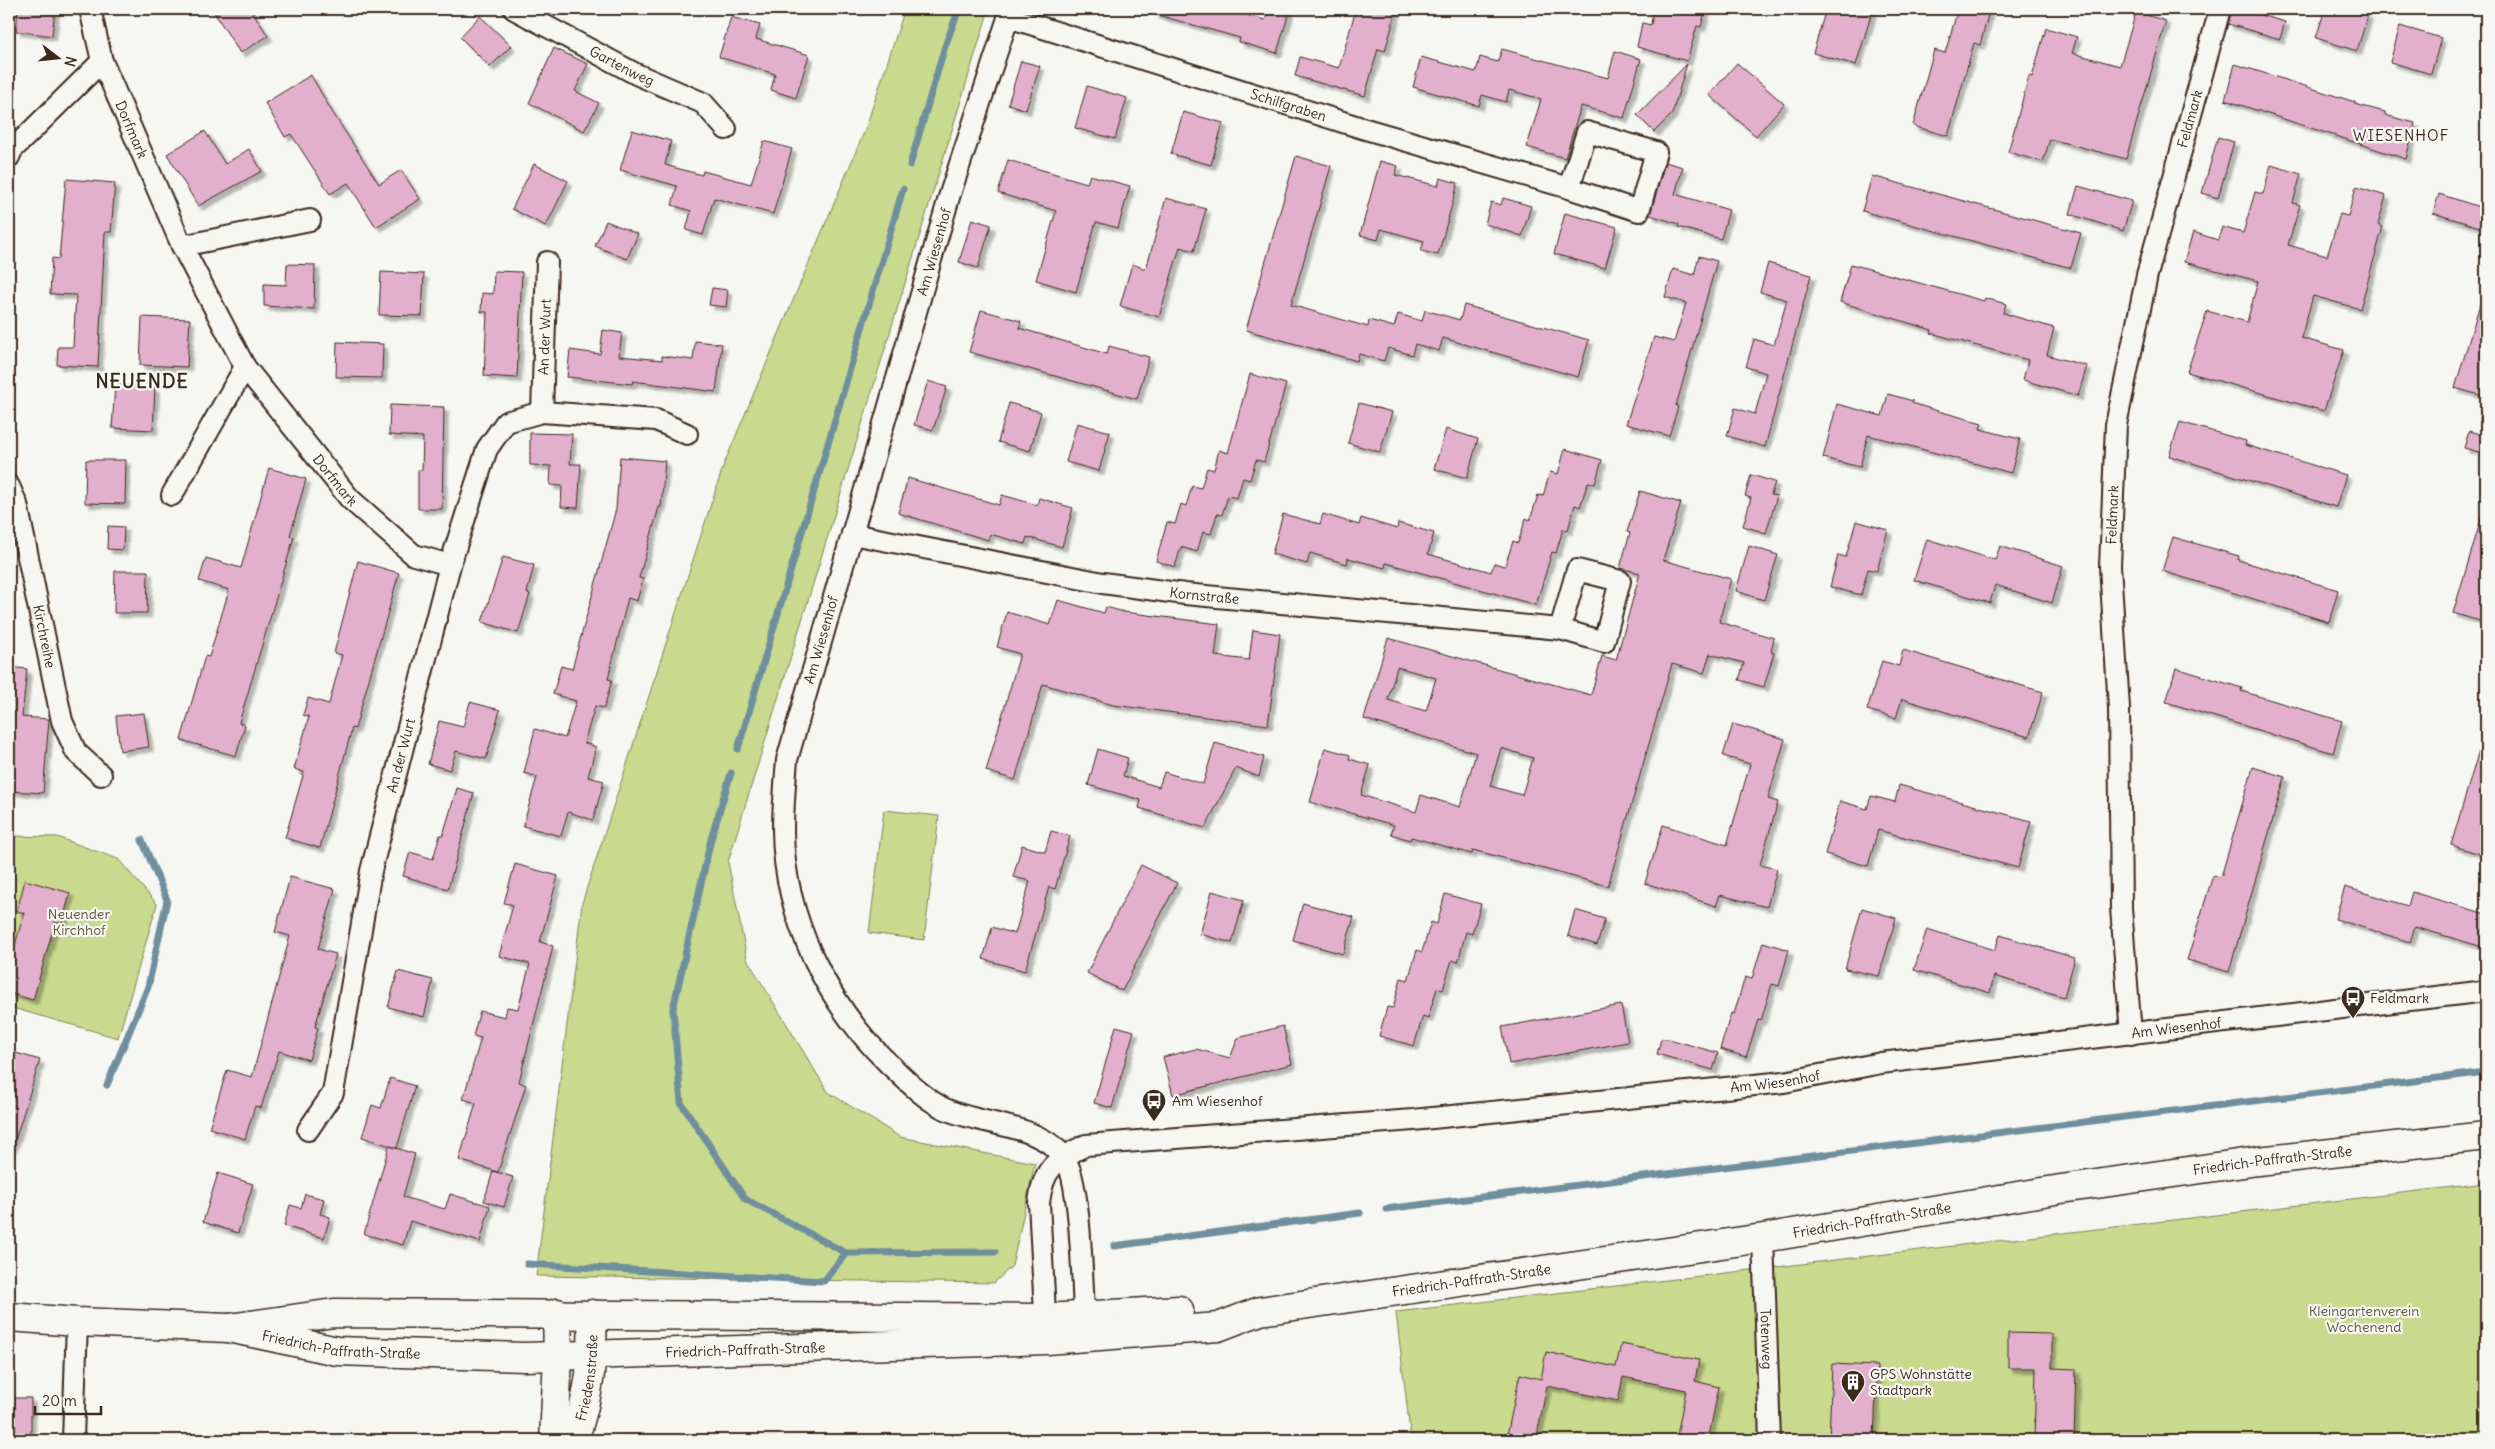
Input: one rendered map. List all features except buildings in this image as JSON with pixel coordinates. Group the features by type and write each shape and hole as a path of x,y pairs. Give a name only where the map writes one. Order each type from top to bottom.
{"main road":[{"name":"Friedrich-Paffrath-Straße","path":"9,1316 77,1322 228,1328 337,1351 524,1357 594,1355 1085,1327 1218,1327 1260,1312 1763,1238 2061,1189 2258,1161 2486,1136"},
{"name":"Friedrich-Paffrath-Straße","path":"228,1328 334,1313 558,1313 1046,1329"},
{"name":"Friedenstraße","path":"554,1440 558,1313"},
{"name":"Friedenstraße","path":"574,1440 585,1408 594,1355 592,1314"}],"street":[{"name":"Dorfmark","path":"90,9 102,61 182,246 245,367 350,499 414,555 450,565"},
{"name":"Gartenweg","path":"514,9 636,74 704,103 726,129"},
{"name":"Feldmark","path":"2131,1034 2122,908 2119,708 2110,566 2116,425 2147,275 2220,9"},
{"name":"Am Wiesenhof","path":"1009,13 950,194 787,760 783,832 787,871 795,907 810,950 831,990 852,1022 877,1051 924,1096 944,1108 962,1115 1020,1129 1046,1142 1064,1156"},
{"name":"Schilfgraben","path":"1009,13 1362,128 1569,188 1638,211 1656,152 1587,132 1569,188"},
{"path":"9,157 12,150 102,61"},
{"path":"182,246 310,220"},
{"name":"An der Wurt","path":"542,412 547,262"},
{"path":"172,495 245,367"},
{"name":"An der Wurt","path":"308,1130 334,1093 371,871 450,565 487,450 495,435 506,422 542,412 656,420 687,434"},
{"name":"Kirchreihe","path":"9,486 17,504 62,721 76,752 101,775"},
{"name":"Kornstraße","path":"852,534 1103,583 1185,594 1560,629"},
{"name":"Am Wiesenhof","path":"1046,1329 1039,1203 1041,1187 1045,1175 1051,1166 1064,1156 1086,1145 1404,1121 1784,1082 1881,1063 2486,991"},
{"path":"1064,1156 1072,1173 1076,1195 1085,1327"},
{"name":"Totenweg","path":"1763,1238 1770,1440"},
{"path":"73,1440 77,1322"}],"shaded area":[{"path":"618,1434 1004,1439 1016,1440 617,1440"}],"green space":[{"path":"905,9 989,9 728,862 747,959 828,1092 900,1137 1035,1163 1012,1266 994,1283 536,1276 582,903 724,464 865,130"},
{"path":"884,810 939,816 924,940 869,933"},
{"name":"Neuender Kirchhof","path":"9,836 57,837 118,859 157,904 118,1038 9,1007"},
{"name":"Kleingartenverein Wochenend","path":"2486,1183 2486,1440 1411,1440 1396,1312"}],"waterway":[{"path":"910,165 945,46 959,9"},
{"path":"738,749 903,189"},
{"path":"731,773 711,839 673,1009 681,1103 745,1199 846,1253 995,1252"},
{"path":"107,1085 148,987 167,900 142,840"},
{"path":"1386,1209 2486,1072"},
{"path":"1114,1246 1360,1213"},
{"path":"527,1264 824,1281 846,1253"}],"place":[{"name":"Feldmark","path":"2353,1019"},
{"name":"Am Wiesenhof","path":"1154,1122"},
{"name":"GPS Wohnstätte Stadtpark","path":"1853,1403"}],"district":[{"name":"WIESENHOF","path":"2401,135"},
{"name":"NEUENDE","path":"142,381"}]}
